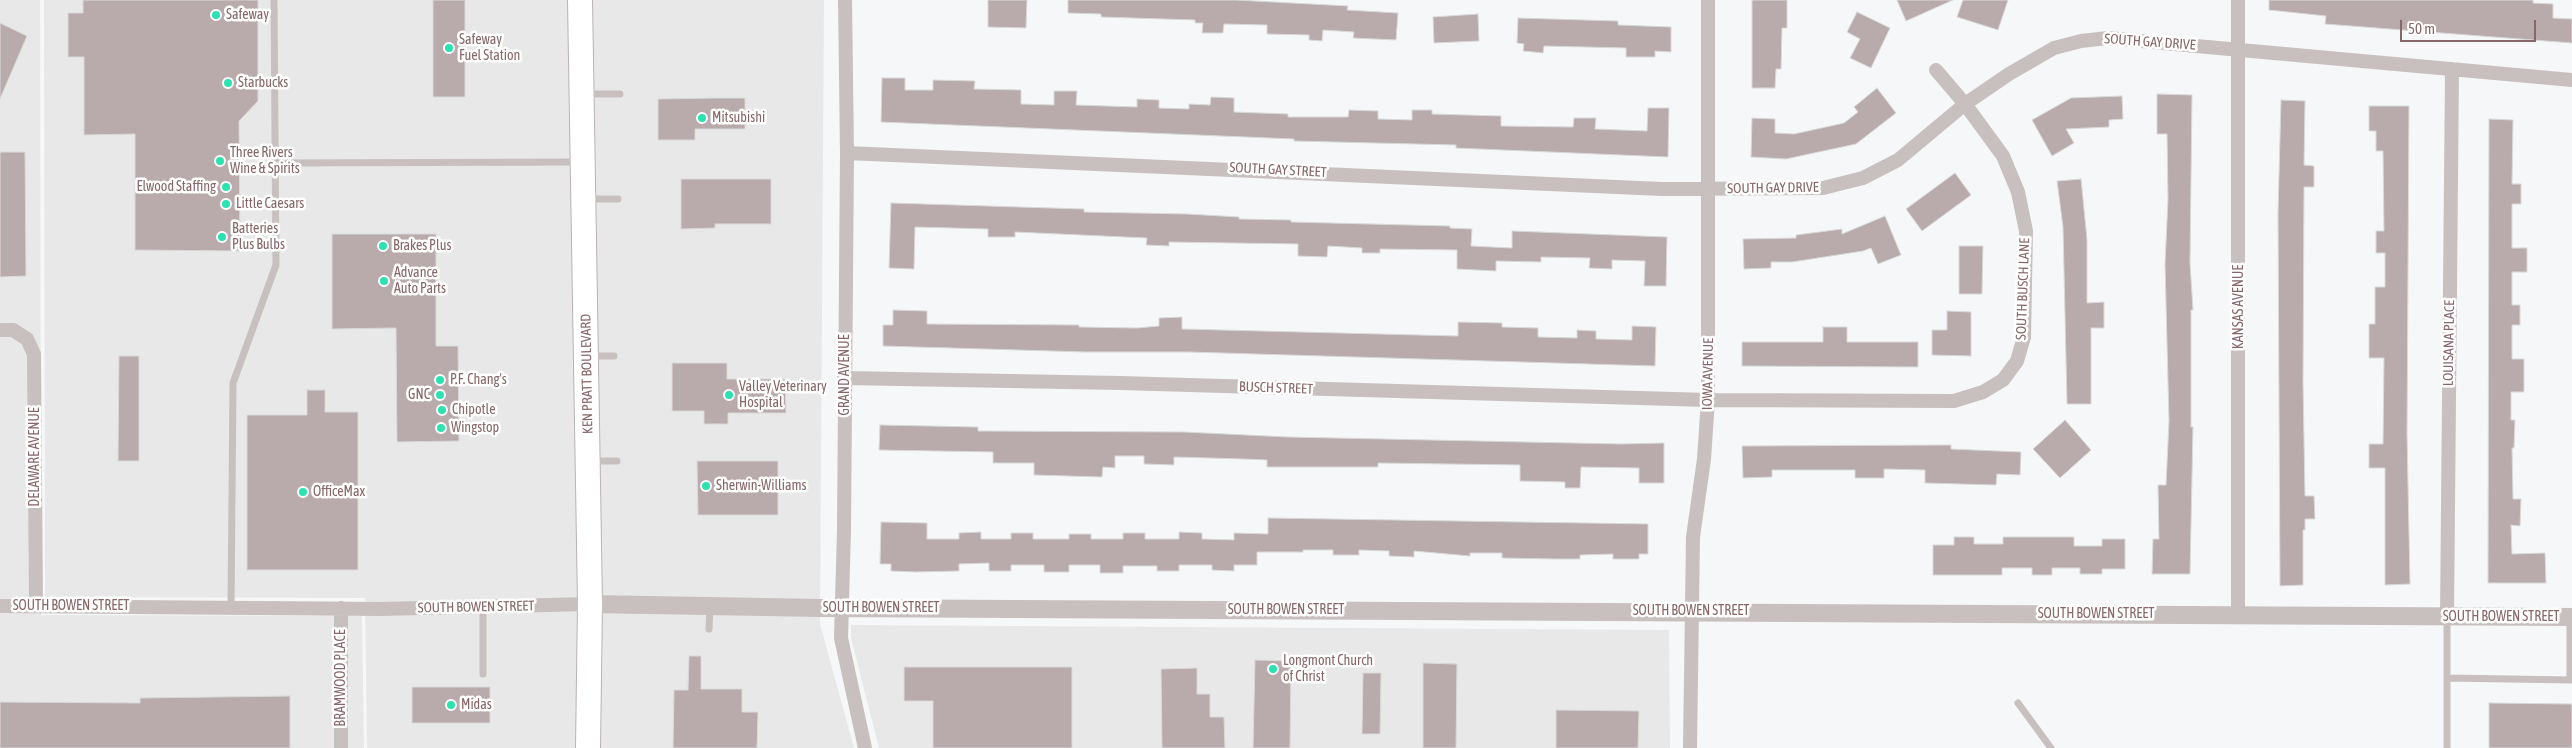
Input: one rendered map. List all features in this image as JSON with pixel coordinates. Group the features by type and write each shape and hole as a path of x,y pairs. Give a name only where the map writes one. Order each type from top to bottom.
{"highway":[{"name":"KEN PRATT BOULEVARD","path":"580,0 585,199 590,604 588,748"}],"street":[{"name":"GRAND AVENUE","path":"845,0 847,153 841,638 866,748"},
{"name":"IOWA AVENUE","path":"1690,748 1693,536 1704,459 1708,400 1708,0"},
{"name":"KANSAS AVENUE","path":"2238,0 2238,614"},
{"name":"SOUTH GAY DRIVE","path":"1709,189 1823,188 1863,178 1898,160 1965,104 2009,74 2054,48 2080,41 2108,38 2572,80"},
{"name":"LOUISANA PLACE","path":"2447,617 2452,69"},
{"name":"SOUTH BUSCH LANE","path":"1708,400 1954,401 1983,392 2002,380 2017,361 2024,337 2026,231 2018,192 2003,156 1965,104 1936,70"},
{"name":"SOUTH GAY STREET","path":"847,153 1296,171 1516,184 1709,189"},
{"name":"DELAWARE AVENUE","path":"0,330 12,330 27,339 34,354 36,606"},
{"name":"BUSCH STREET","path":"844,378 1120,383 1708,400"},
{"name":"SOUTH BOWEN STREET","path":"0,606 341,608 590,604 842,608 2571,617"},
{"name":"BRAMWOOD PLACE","path":"341,608 341,748"}],"lane":[{"path":"231,608 234,383 276,265 274,0"},
{"path":"583,94 620,94"},
{"path":"275,163 584,162"},
{"path":"585,199 618,199"},
{"path":"586,356 614,356"},
{"path":"588,461 617,461"},
{"path":"709,629 710,606"},
{"path":"483,607 483,674"},
{"path":"2446,748 2447,617"},
{"path":"2446,678 2571,680 2571,617"},
{"path":"2018,704 2051,748"}],"shaded area":[{"path":"0,0 40,0 41,615 362,616 364,748 0,748"},
{"path":"44,0 824,0 820,624 854,748 367,748 365,598 45,597"},
{"path":"851,625 1669,630 1670,748 879,748 851,638"}],"building":[{"path":"83,0 258,0 258,101 239,121 240,251 135,250 135,134 84,135 84,57 68,57 68,13 83,13"},
{"name":"Safeway Fuel Station","path":"433,0 465,0 465,97 433,97"},
{"path":"988,0 1027,0 1026,28 988,27"},
{"path":"1068,0 1236,0 1348,6 1347,10 1398,13 1396,40 1353,38 1354,32 1323,30 1322,41 1309,40 1309,35 1267,34 1267,25 1224,24 1223,33 1202,33 1203,23 1195,23 1195,20 1101,17 1101,14 1068,13"},
{"path":"1752,0 1787,0 1787,28 1782,28 1781,69 1776,69 1775,88 1752,88"},
{"path":"1897,0 1953,0 1906,21"},
{"path":"1963,0 2008,0 1998,30 1957,17"},
{"path":"2269,0 2533,0 2533,3 2553,4 2553,18 2572,19 2572,43 2325,24 2326,16 2269,10"},
{"path":"1857,12 1890,28 1871,68 1850,58 1860,39 1847,32"},
{"path":"1478,14 1479,41 1434,43 1433,17"},
{"path":"1518,18 1618,21 1618,25 1671,27 1671,52 1655,51 1655,57 1626,57 1626,48 1544,46 1543,53 1523,51 1524,44 1517,43"},
{"path":"0,23 27,36 0,99"},
{"path":"882,78 905,78 905,90 933,90 933,80 975,81 974,89 1021,90 1021,104 1054,105 1054,91 1077,91 1076,105 1137,107 1137,99 1159,100 1159,108 1189,109 1189,104 1210,105 1211,97 1234,98 1234,112 1288,114 1288,117 1348,117 1349,110 1378,111 1378,119 1412,120 1412,110 1432,110 1432,114 1501,116 1501,126 1573,127 1574,118 1596,118 1595,129 1647,131 1648,108 1669,108 1668,157 1456,148 1456,145 1294,141 1294,139 881,122"},
{"path":"1877,88 1896,113 1856,144 1786,159 1751,157 1752,118 1775,119 1775,133 1794,134 1844,123 1858,112 1854,107"},
{"path":"2157,94 2192,95 2190,263 2193,310 2191,310 2191,427 2193,427 2190,574 2152,574 2153,539 2159,539 2158,485 2166,485 2169,421 2165,264 2168,199 2167,134 2157,134"},
{"path":"2122,96 2123,119 2109,120 2109,127 2066,129 2074,143 2052,156 2032,120 2071,98"},
{"name":"Mitsubishi","path":"745,98 745,129 695,129 695,140 658,140 658,99"},
{"path":"2281,100 2305,101 2304,165 2314,166 2314,187 2304,187 2303,383 2305,496 2314,496 2315,519 2305,519 2305,530 2303,530 2303,585 2280,586 2278,213"},
{"path":"2369,106 2409,106 2407,433 2410,584 2385,585 2385,468 2369,468 2369,444 2383,444 2384,358 2369,358 2369,324 2375,324 2375,287 2385,287 2385,253 2376,253 2376,231 2384,231 2383,151 2376,151 2376,131 2369,131"},
{"path":"2489,119 2513,120 2512,184 2521,184 2521,204 2512,204 2512,248 2527,248 2527,272 2512,272 2512,305 2520,305 2520,325 2512,325 2512,359 2524,359 2524,392 2511,392 2511,420 2515,420 2514,448 2512,448 2513,499 2521,499 2520,526 2511,525 2512,554 2545,553 2546,583 2488,583"},
{"path":"0,152 25,152 26,276 0,277"},
{"path":"1955,173 1971,195 1922,231 1906,209"},
{"path":"681,179 771,179 771,224 715,224 715,228 681,229"},
{"path":"2081,179 2087,239 2087,303 2104,302 2104,328 2091,328 2091,404 2067,404 2063,227 2057,181"},
{"path":"891,203 1084,209 1084,212 1187,214 1239,217 1239,219 1291,220 1291,222 1450,226 1450,228 1472,229 1471,246 1512,248 1512,231 1667,237 1666,286 1644,286 1645,261 1612,260 1612,269 1589,268 1590,258 1541,257 1541,262 1496,261 1496,271 1457,269 1457,250 1380,249 1380,253 1362,253 1362,248 1328,246 1327,257 1298,256 1298,244 1169,242 1169,246 1146,245 1147,238 1015,232 1015,237 988,237 988,229 915,227 914,269 889,268"},
{"path":"1885,216 1901,255 1878,264 1871,248 1863,251 1792,262 1771,262 1771,268 1744,269 1743,239 1796,238 1796,235 1842,229 1842,234"},
{"path":"332,234 436,234 436,346 458,346 459,441 397,442 396,328 332,329"},
{"path":"1959,246 1983,246 1982,294 1959,294"},
{"path":"893,310 927,311 927,324 1079,325 1079,327 1137,328 1159,326 1159,318 1182,317 1182,329 1458,336 1458,322 1502,323 1502,327 1538,328 1538,337 1577,338 1577,330 1596,331 1596,339 1632,340 1632,326 1656,327 1655,366 1189,352 1085,352 883,346 883,325 893,325"},
{"path":"1947,311 1971,312 1971,356 1932,355 1932,330 1947,330"},
{"path":"1823,327 1847,327 1847,342 1918,342 1918,367 1742,366 1742,342 1823,342"},
{"path":"119,356 139,356 139,461 118,461"},
{"name":"Valley Veterinary Hospital","path":"672,363 727,363 727,379 785,379 786,413 728,413 728,424 704,424 704,411 672,411"},
{"name":"OfficeMax","path":"307,390 325,390 325,412 358,412 358,570 247,570 247,415 307,415"},
{"path":"2065,420 2091,450 2060,478 2033,449"},
{"path":"880,425 978,427 978,431 1184,432 1288,437 1621,444 1664,443 1664,483 1639,483 1639,468 1581,467 1580,488 1565,488 1565,482 1520,481 1520,465 1378,463 1378,467 1267,467 1267,460 1174,457 1174,465 1144,464 1144,456 1115,456 1115,468 1103,467 1102,477 1034,475 1034,463 993,463 993,452 879,450"},
{"path":"1951,445 1951,449 2021,452 2020,475 1997,474 1996,485 1925,483 1925,470 1884,469 1884,478 1855,478 1855,470 1772,470 1772,477 1743,478 1742,446"},
{"path":"697,461 778,461 778,515 698,515"},
{"path":"1268,518 1648,524 1648,554 1639,554 1639,559 1613,559 1613,554 1580,555 1580,559 1556,559 1502,558 1502,553 1470,553 1470,556 1414,551 1414,557 1389,556 1389,551 1359,550 1359,555 1333,555 1333,550 1303,550 1303,552 1257,552 1257,565 1234,565 1234,571 1212,570 1212,565 1179,565 1179,571 1157,571 1157,566 1123,566 1123,573 1100,573 1100,565 1069,565 1069,572 1044,572 1044,565 1011,565 1011,571 989,571 989,563 959,564 959,571 915,572 891,571 891,564 880,564 881,522 927,523 927,539 959,539 959,533 981,532 981,539 1011,539 1011,533 1033,533 1033,539 1069,539 1069,534 1091,534 1091,539 1123,539 1123,533 1145,533 1145,539 1179,539 1179,532 1202,533 1202,539 1234,540 1234,533 1268,534"},
{"path":"1954,537 1974,537 1974,544 2003,544 2003,537 2074,537 2074,546 2102,546 2102,539 2125,539 2125,569 2102,569 2102,574 2080,574 2080,568 2052,568 2052,575 2032,575 2032,568 2002,568 2002,575 1933,575 1933,545 1954,545"},
{"path":"689,656 701,656 701,689 742,689 742,712 758,712 757,748 673,748 674,690 688,690"},
{"path":"1255,660 1291,661 1290,748 1253,748"},
{"path":"1423,663 1457,664 1456,748 1423,748"},
{"path":"904,667 1072,667 1072,748 933,748 933,701 904,701"},
{"path":"1197,668 1197,694 1210,694 1210,717 1224,717 1225,748 1162,748 1161,669"},
{"path":"1363,673 1381,673 1380,734 1362,734"},
{"name":"Midas","path":"412,687 490,687 490,723 412,723"},
{"path":"290,696 290,748 0,748 0,702 140,703 140,698"},
{"path":"2489,703 2572,704 2572,748 2489,748"},
{"path":"1556,710 1639,711 1638,748 1556,748"}],"place":[{"name":"Safeway","path":"216,15"},
{"name":"Safeway Fuel Station","path":"449,48"},
{"name":"Starbucks","path":"228,83"},
{"name":"Mitsubishi","path":"702,118"},
{"name":"Three Rivers Wine & Spirits","path":"220,161"},
{"name":"Elwood Staffing","path":"226,187"},
{"name":"Little Caesars","path":"226,204"},
{"name":"Batteries Plus Bulbs","path":"222,237"},
{"name":"Brakes Plus","path":"383,246"},
{"name":"Advance Auto Parts","path":"384,281"},
{"name":"P.F. Chang's","path":"440,380"},
{"name":"GNC","path":"440,395"},
{"name":"Valley Veterinary Hospital","path":"729,395"},
{"name":"Chipotle","path":"442,410"},
{"name":"Wingstop","path":"441,428"},
{"name":"Sherwin-Williams","path":"706,486"},
{"name":"OfficeMax","path":"303,492"},
{"name":"Longmont Church of Christ","path":"1273,669"},
{"name":"Midas","path":"451,705"}]}
